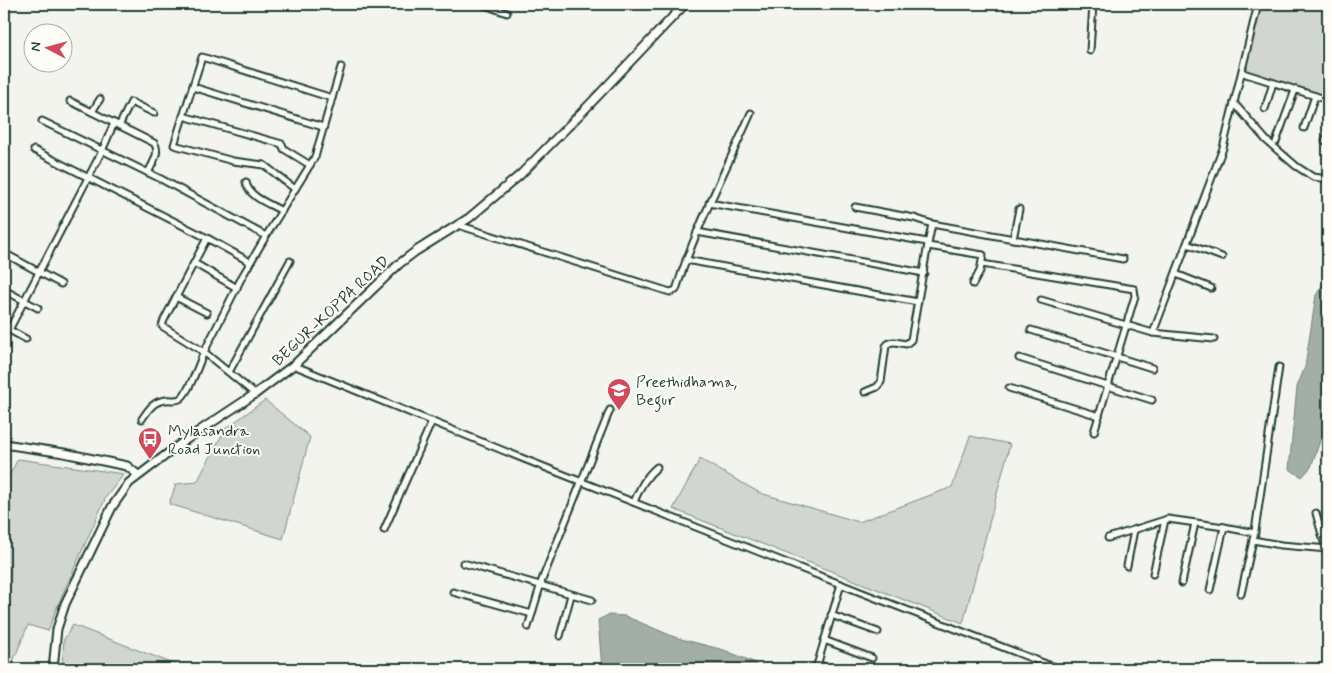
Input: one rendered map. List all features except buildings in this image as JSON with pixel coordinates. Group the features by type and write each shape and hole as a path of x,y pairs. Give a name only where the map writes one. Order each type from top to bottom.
{"main road":[{"name":"BEGUR-KOPPA ROAD","path":"53,669 57,628 65,604 112,506 129,483 187,439 255,394 293,365 399,264 416,251 469,218 524,170 685,4"},
{"path":"4,444 64,453 127,466 138,475"}],"street":[{"path":"482,4 508,13"},
{"path":"1090,51 1093,4"},
{"path":"1153,333 1223,148 1258,4"},
{"path":"295,189 264,165 233,161 174,145 202,57 332,98"},
{"path":"142,419 151,406 166,400 176,400 182,397 188,388 204,352 250,262 315,156 341,67"},
{"path":"1242,72 1328,100"},
{"path":"1265,109 1272,83"},
{"path":"193,87 323,127"},
{"path":"1276,142 1295,90"},
{"path":"1304,128 1315,96"},
{"path":"92,112 100,99"},
{"path":"70,101 154,143 157,147 156,155 148,173"},
{"path":"10,330 102,150 131,102 154,113"},
{"path":"1234,103 1266,140 1296,166 1313,177 1328,179"},
{"path":"458,225 670,292 676,290 709,203 751,113"},
{"path":"183,116 282,144 284,149 310,165"},
{"path":"42,121 148,173 266,236"},
{"path":"1325,141 1328,133"},
{"path":"34,150 207,238 250,262"},
{"path":"246,182 247,187 253,194 282,211"},
{"path":"709,203 927,242 928,245 983,255 980,271 973,284"},
{"path":"856,207 914,218 932,224 1123,259"},
{"path":"1012,239 1019,209"},
{"path":"865,392 878,387 881,382 888,343 893,341 906,344 911,340 932,224"},
{"path":"697,232 924,272"},
{"path":"207,238 162,326 204,352 255,394"},
{"path":"1187,244 1222,257"},
{"path":"4,253 61,284"},
{"path":"686,260 918,302"},
{"path":"229,372 290,261"},
{"path":"194,263 236,288"},
{"path":"982,264 1134,289 1135,296 1094,432"},
{"path":"1176,274 1211,288"},
{"path":"4,290 38,308"},
{"path":"176,297 207,313"},
{"path":"1041,300 1153,333 1214,339"},
{"path":"4,327 26,339"},
{"path":"1031,330 1152,368"},
{"path":"1019,358 1152,400"},
{"path":"293,365 840,584 1059,669"},
{"path":"1241,594 1255,533 1279,367"},
{"path":"1009,388 1099,416"},
{"path":"528,627 540,586 583,482 610,410"},
{"path":"384,530 432,421"},
{"path":"634,502 643,483 657,467"},
{"path":"1253,540 1281,545 1327,549 1316,513"},
{"path":"1108,538 1168,519 1255,533"},
{"path":"1153,574 1165,520"},
{"path":"1182,583 1195,523"},
{"path":"1210,590 1224,527"},
{"path":"1127,566 1134,530"},
{"path":"463,563 592,600"},
{"path":"830,669 816,667 840,584"},
{"path":"453,592 532,614"},
{"path":"560,636 571,594"},
{"path":"832,615 878,632"},
{"path":"824,640 872,658"}],"shaded area":[{"path":"1262,4 1328,4 1328,96 1249,72 1246,64"},
{"path":"1328,277 1328,430 1321,438 1311,467 1302,477 1289,469 1297,387 1305,367 1316,295"},
{"path":"265,400 310,437 283,539 169,504 176,484 197,482 225,429"},
{"path":"970,436 1010,444 963,623 673,509 700,459 760,493 859,522 952,487"},
{"path":"18,459 124,474 106,497 48,631 28,625 10,669 4,669 4,485"},
{"path":"608,615 625,616 677,638 724,650 756,663 753,669 602,669 598,620"},
{"path":"73,625 187,669 62,669 64,639"}],"place":[{"name":"Preethidhama, Begur","path":"619,411"},
{"name":"Mylasandra Road Junction","path":"150,460"}]}
